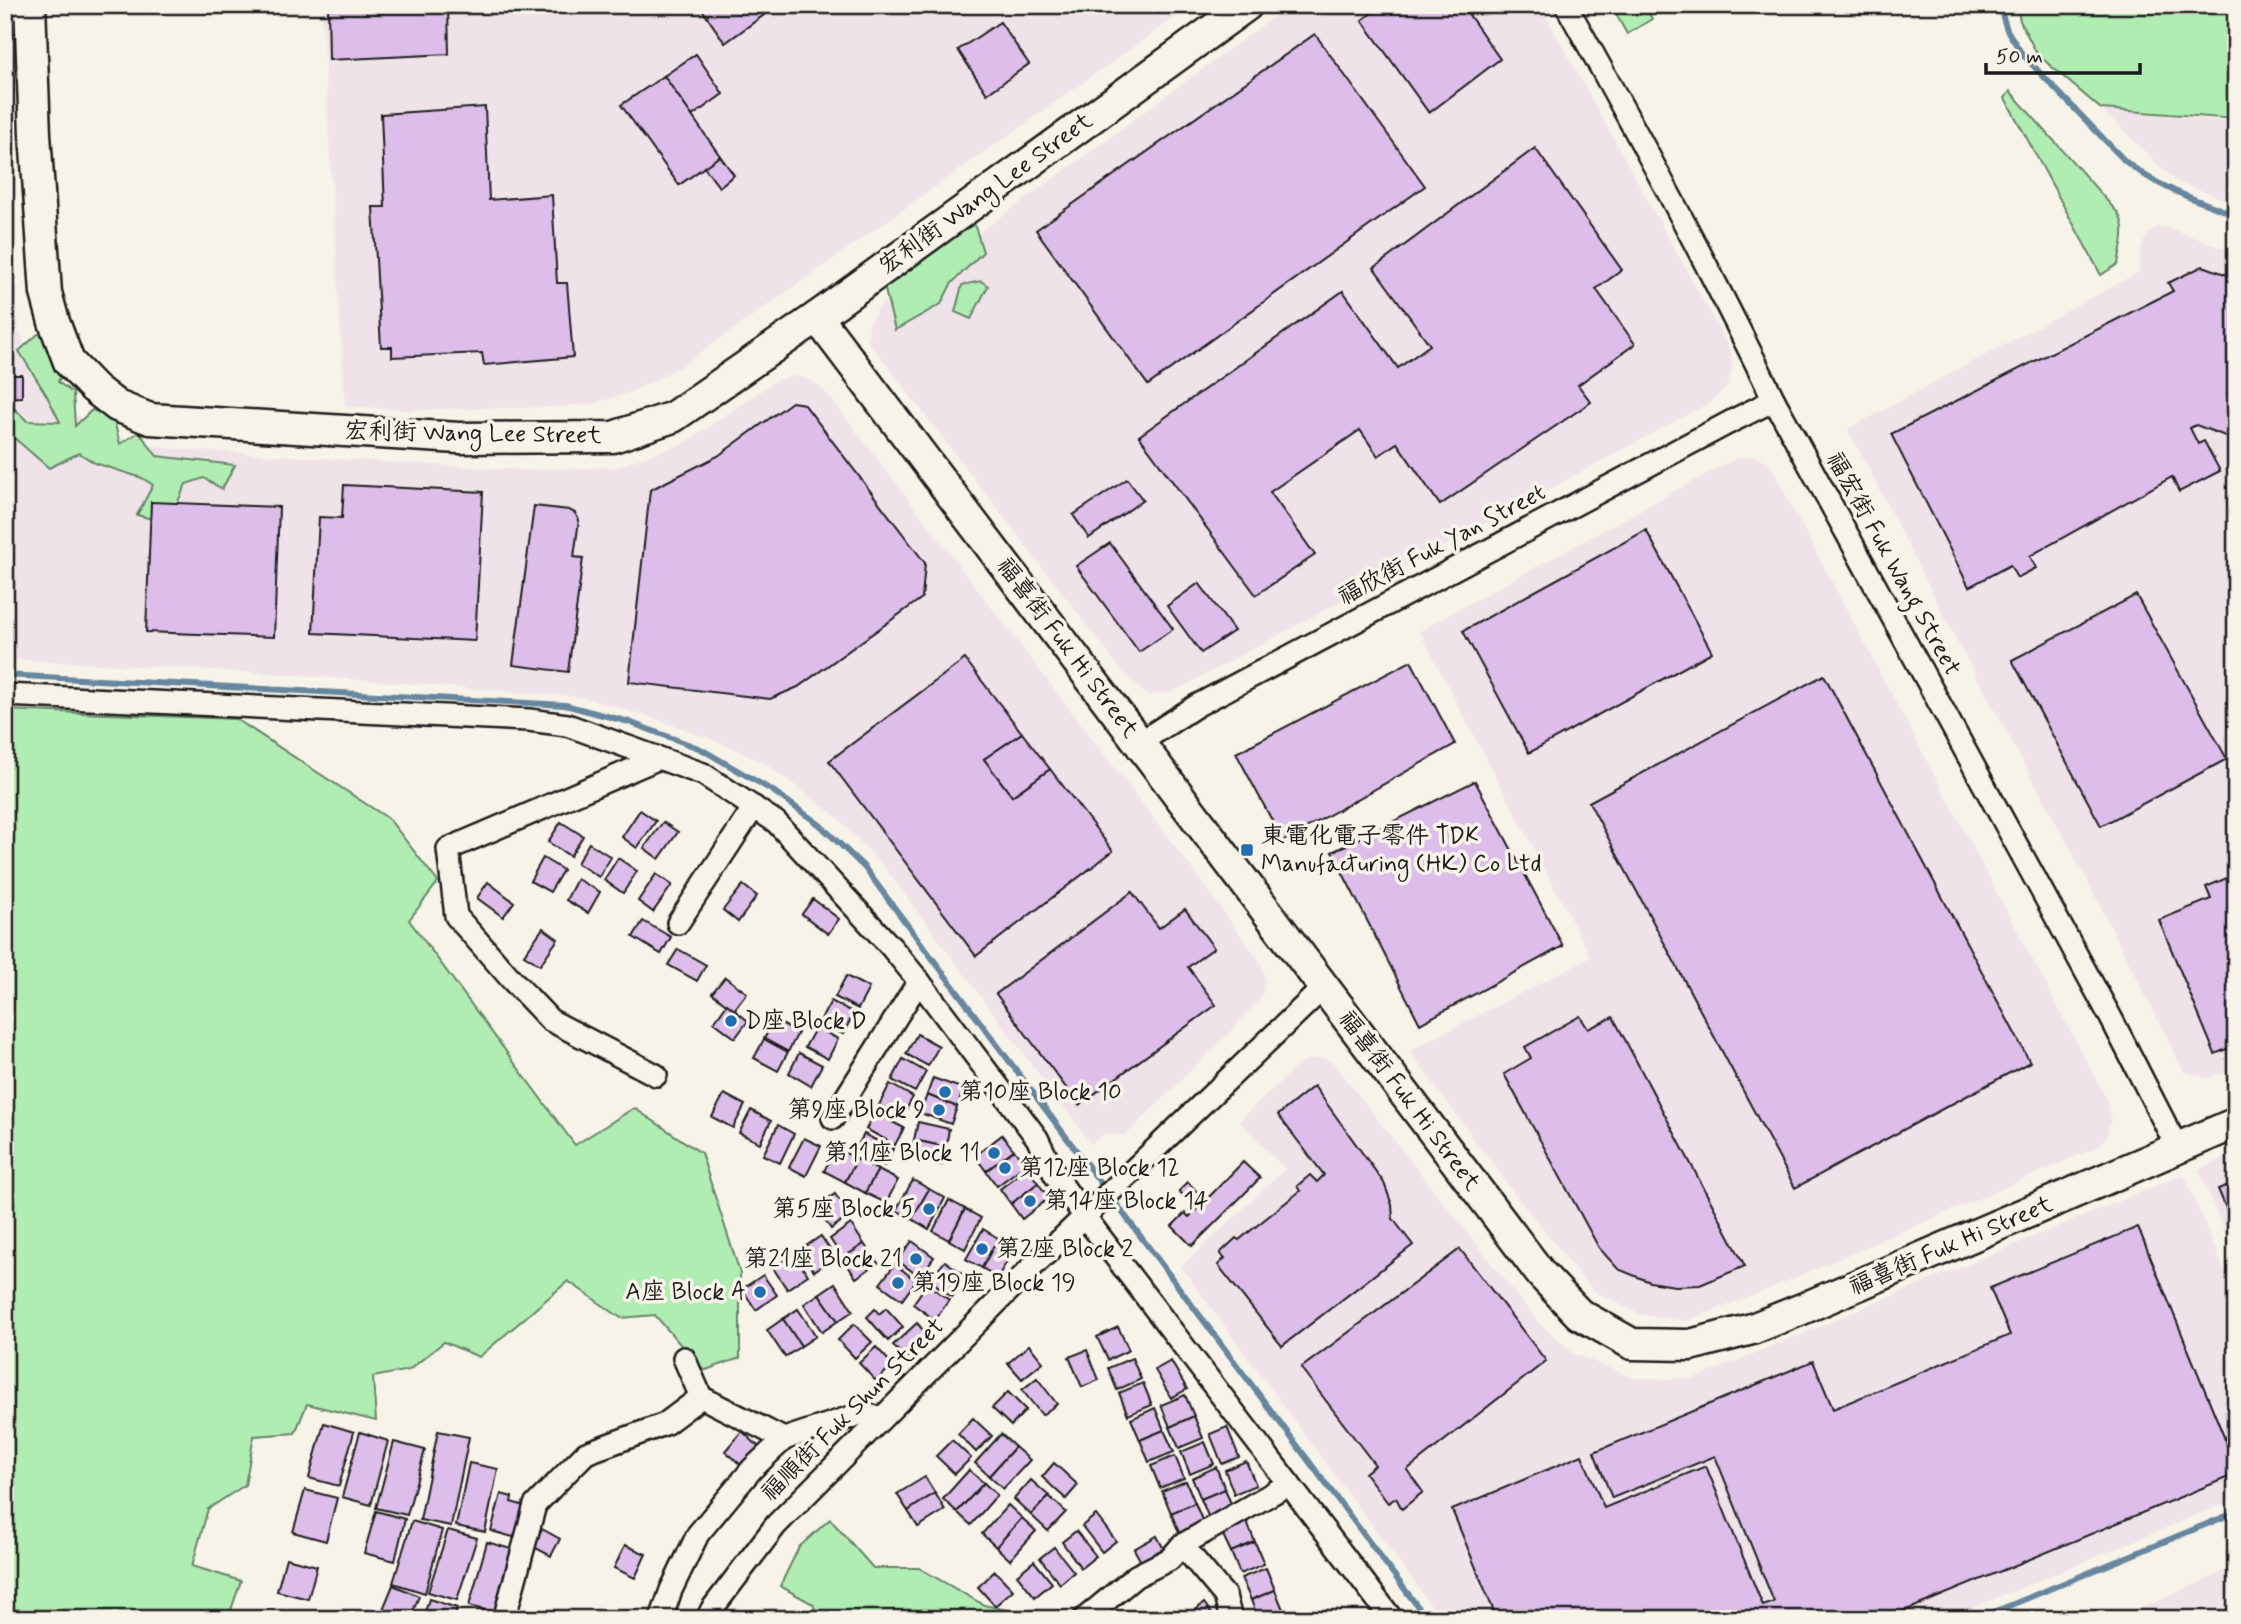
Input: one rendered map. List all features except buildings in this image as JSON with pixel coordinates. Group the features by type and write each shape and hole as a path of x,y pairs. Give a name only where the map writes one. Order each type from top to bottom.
{"street":[{"name":"宏利街 Wang Lee Street","path":"30,5 35,134 46,293 69,362 94,388 117,406 150,419 459,438 613,437 673,417 817,317 1247,5"},
{"name":"福宏街 Fuk Wang Street","path":"1566,5 1601,66 1774,400 2104,1006 2177,1147"},
{"name":"福喜街 Fuk Hi Street","path":"817,317 1541,1274 1579,1314 1632,1344 1690,1345 1752,1329 2236,1123"},
{"name":"福欣街 Fuk Yan Street","path":"1139,743 1196,706 1774,400"},
{"path":"5,695 529,720 567,725 703,774 754,807 776,822 919,981 1037,1138 1055,1175 1090,1212 1289,1484 1392,1619"},
{"path":"656,1075 550,1020 512,980 456,916 448,849 659,758"},
{"path":"678,923 754,807"},
{"path":"833,1118 919,981"},
{"name":"福順街 Fuk Shun Street","path":"707,1619 776,1525 1031,1268 1323,988"},
{"path":"684,1358 701,1397 784,1439"},
{"path":"505,1616 535,1505 586,1453 665,1424 701,1397"},
{"path":"661,1619 671,1590 698,1534 752,1469 784,1439 863,1413 881,1419"},
{"path":"1084,1619 1136,1576 1170,1559 1182,1545 1289,1484"},
{"path":"1182,1545 1225,1597 1231,1619"}],"shaded area":[{"path":"321,5 1193,5 680,367 629,393 595,403 556,407 407,410 345,406"},
{"path":"1290,5 1540,5 1731,351 1732,372 1727,387 1711,402 1171,693 1147,695 1122,671 868,341 869,323 878,307"},
{"path":"2101,109 2236,122 2236,204 2174,180"},
{"path":"5,121 19,330 31,361 72,412 100,431 173,449 522,470 615,467 683,444 777,380 793,376 805,378 818,385 1190,866 1261,963 1265,979 1262,996 1232,1030 1125,1136 1106,1133 1091,1144 885,868 836,816 770,767 734,748 654,718 582,697 283,674 5,659"},
{"path":"2157,227 2169,228 2236,253 2236,1067 2210,1078 2184,1072 2084,874 1956,639 1848,429 2139,272 2141,249 2147,235"},
{"path":"1755,457 1765,461 1772,469 2107,1100 2111,1119 2107,1137 2098,1147 1764,1291 1687,1321 1641,1315 1592,1290 1516,1196 1409,1051 1591,957 1419,631 1730,461"},
{"path":"1325,1059 1334,1064 1538,1322 1573,1353 1633,1378 1693,1379 2184,1174 2236,1299 2236,1499 1945,1619 1441,1619 1181,1267 1285,1169 1239,1121 1297,1066 1306,1060"},
{"path":"2236,1153 2236,1258 2198,1169"},
{"path":"2236,1566 2236,1619 2118,1619"}],"green space":[{"path":"1611,5 1644,5 1652,19 1627,34"},
{"path":"2017,5 2236,5 2236,119 2101,109 2037,54 2020,21"},
{"path":"2010,91 2121,219 2123,238 2118,264 2101,275 2005,98"},
{"path":"974,223 983,252 951,284 941,304 895,330 876,254 925,224"},
{"path":"981,281 988,286 971,319 955,312 962,285"},
{"path":"38,334 78,335 58,382 73,393 75,426 92,410 113,417 120,444 139,432 157,456 235,465 222,489 204,478 186,484 168,523 137,515 153,485 142,478 95,463 79,453 49,468 5,430 5,408 13,407 27,421 60,422 19,351"},
{"path":"5,710 236,719 389,819 438,882 409,920 575,1145 634,1108 701,1153 740,1273 740,1358 703,1371 655,1315 621,1318 568,1281 479,1357 444,1342 409,1370 373,1377 376,1421 307,1404 295,1433 254,1436 245,1485 208,1509 192,1566 241,1581 231,1610 249,1619 5,1619"},
{"path":"830,1519 873,1568 919,1568 984,1605 1007,1610 1009,1619 818,1619 813,1604 780,1586 799,1547"}],"waterway":[{"path":"1999,5 2007,30 2022,54 2125,161 2164,186 2236,215"},
{"path":"5,675 565,705 629,722 701,749 773,791 820,825 864,867 1427,1619"},
{"path":"1977,1619 2236,1512"}],"place":[{"name":"東電化電子零件 TDK Manufacturing (HK) Co Ltd","path":"1247,850"},
{"name":"D座 Block D","path":"731,1021"},
{"name":"第10座 Block 10","path":"945,1092"},
{"name":"第9座 Block 9","path":"939,1110"},
{"name":"第11座 Block 11","path":"994,1153"},
{"name":"第12座 Block 12","path":"1005,1168"},
{"name":"第14座 Block 14","path":"1030,1201"},
{"name":"第5座 Block 5","path":"929,1209"},
{"name":"第2座 Block 2","path":"982,1249"},
{"name":"第21座 Block 21","path":"916,1259"},
{"name":"第19座 Block 19","path":"898,1283"},
{"name":"A座 Block A","path":"760,1292"}]}
